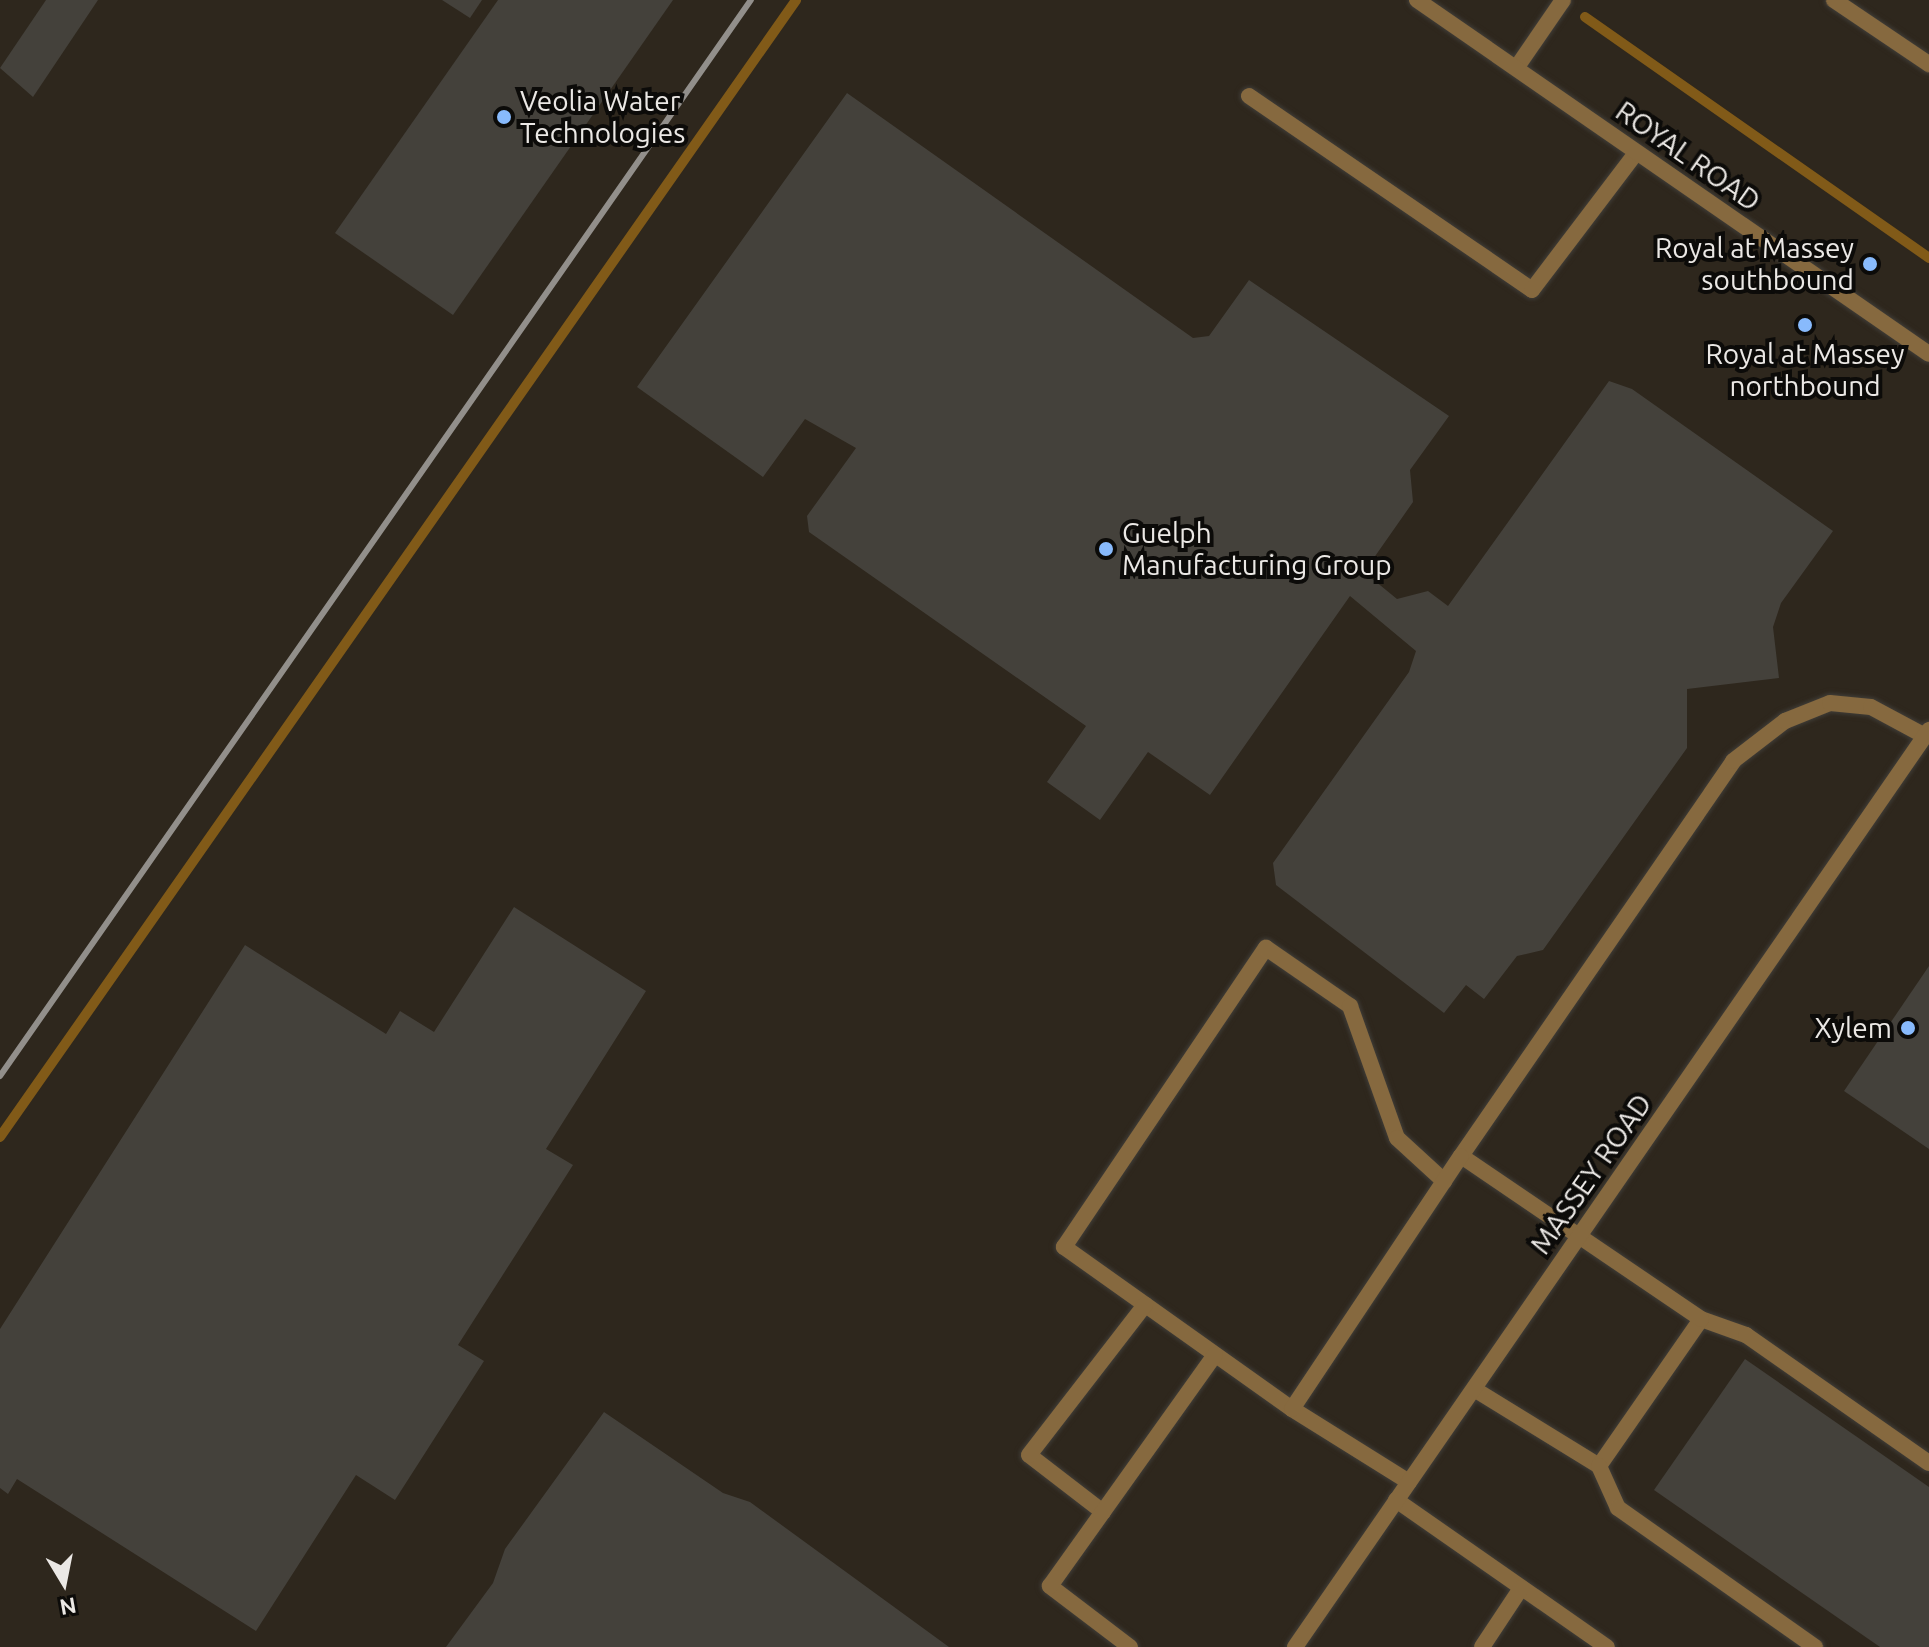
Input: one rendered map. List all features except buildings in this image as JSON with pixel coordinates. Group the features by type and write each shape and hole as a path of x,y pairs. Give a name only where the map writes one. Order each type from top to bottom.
{"street":[{"name":"ROYAL ROAD","path":"1417,0 1929,354"},
{"path":"1517,67 1563,0"},
{"path":"1834,0 1852,5 1929,64"},
{"path":"1249,96 1532,290 1636,153"},
{"path":"1292,1409 1461,1156 1733,761 1785,721 1830,703 1871,707 1927,733"},
{"name":"MASSEY ROAD","path":"1295,1647 1927,733"},
{"path":"1409,1482 1292,1409 1064,1247 1266,948 1350,1006 1397,1138 1444,1181"},
{"path":"1461,1156 1581,1233 1701,1319 1746,1335 1929,1463"},
{"path":"1103,1512 1029,1455 1145,1305"},
{"path":"1599,1466 1701,1319"},
{"path":"1130,1647 1050,1586 1215,1355"},
{"path":"1474,1389 1599,1466 1618,1508 1815,1647"},
{"path":"1396,1500 1607,1647"},
{"path":"1482,1647 1521,1588"}],"shaded area":[{"path":"0,0 1929,0 1929,1647 0,1647"}],"waterway":[{"path":"0,1137 796,0"},
{"path":"1585,17 1929,258"}],"railway":[{"path":"0,1076 751,0"}],"place":[{"name":"Veolia Water Technologies","path":"504,117"},
{"name":"Royal at Massey southbound","path":"1870,264"},
{"name":"Royal at Massey northbound","path":"1805,325"},
{"name":"Guelph Manufacturing Group","path":"1106,549"},
{"name":"Xylem","path":"1908,1028"}]}
